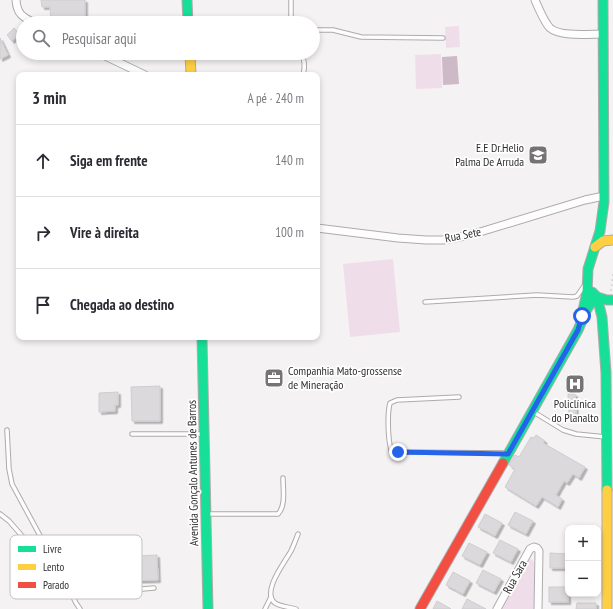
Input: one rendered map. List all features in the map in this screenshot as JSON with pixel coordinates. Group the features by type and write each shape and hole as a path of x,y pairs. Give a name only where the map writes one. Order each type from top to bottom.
{"main road":[{"path":"187,0 188,16"},
{"path":"603,0 604,202 602,223 587,275 590,289 596,297 602,316 604,335 607,437 607,609"},
{"path":"190,60 191,72"},
{"path":"595,246 602,241 613,240"},
{"path":"578,330 586,299 588,282"},
{"path":"596,297 612,300"},
{"path":"420,609 578,330 586,311 596,297"},
{"name":"Avenida Gonçalo Antunes de Barros","path":"202,340 208,609"}],"street":[{"path":"16,0 16,8 22,16"},
{"path":"535,0 550,28 563,34 603,34"},
{"path":"114,60 140,72"},
{"name":"Rua Sete","path":"320,228 398,238 443,240 480,232 585,200 604,196"},
{"name":"Rua Sara","path":"497,609 530,550 534,547 539,551 538,609"}],"lane":[{"path":"291,0 291,16"},
{"path":"320,30 333,30 361,37 443,38"},
{"path":"304,60 304,72"},
{"path":"425,302 537,295 573,297 577,296 588,282"},
{"path":"459,397 397,400 390,403 389,416 391,450 398,452 508,454"},
{"path":"532,411 563,430 576,434 607,437"},
{"path":"7,430 8,469 12,484 40,535"},
{"path":"132,434 204,434"},
{"path":"206,514 278,514 282,511 283,505 283,478"},
{"path":"0,514 9,521 21,535"},
{"path":"265,609 271,597 271,587 281,566 292,549 298,534"},
{"path":"142,589 154,588"},
{"path":"271,597 275,603 296,609"},
{"path":"74,599 80,609"}],"path":[{"path":"612,300 613,273"}],"shaded area":[{"path":"459,26 460,47 446,48 445,27"},
{"path":"441,54 442,88 416,89 415,55"},
{"path":"457,56 459,84 443,85 442,57"},
{"path":"393,259 400,332 350,337 343,264"},
{"path":"531,559 534,563 535,609 502,609 528,561"}],"building":[{"path":"41,0 85,0 85,16 51,16 50,7 42,7"},
{"path":"14,28 16,30 16,38 12,41 7,35"},
{"path":"0,38 8,55 0,59"},
{"path":"160,386 160,421 132,421 131,387"},
{"path":"118,392 118,405 115,405 115,411 99,412 99,393"},
{"path":"568,394 575,394 576,416 569,416"},
{"path":"536,435 545,441 543,443 585,467 579,478 573,474 567,483 564,481 556,495 562,499 558,507 542,497 536,506 505,487 515,469 509,465 515,455 519,457 531,437 534,438"},
{"path":"515,512 533,521 526,534 508,525"},
{"path":"485,514 502,523 495,536 478,527"},
{"path":"500,540 518,549 511,562 493,553"},
{"path":"469,543 487,552 480,565 462,556"},
{"path":"550,553 565,554 565,568 550,568"},
{"path":"157,555 158,580 142,580 142,556"},
{"path":"483,570 501,579 494,592 476,583"},
{"path":"453,572 470,581 463,594 446,585"},
{"path":"549,587 565,587 565,597 568,597 568,602 549,602"},
{"path":"467,599 486,609 462,609"},
{"path":"437,601 451,609 433,609"},
{"path":"577,603 596,603 596,609 576,609"}],"traffic: fast":[{"path":"187,0 188,16"},
{"path":"583,310 587,293 588,269 600,231 604,202 603,0"},
{"path":"592,292 597,297 602,317 606,373 607,490"},
{"path":"503,463 578,330 586,311 595,296"},
{"path":"597,297 613,300"},
{"path":"202,340 208,609"}],"traffic: slow":[{"path":"190,60 191,72"},
{"path":"595,247 603,241 613,240"},
{"path":"607,490 607,609"}],"traffic: jam":[{"path":"420,609 503,463"}],"place":[{"name":"E.E Dr.Helio Palma De Arruda","path":"538,155"},
{"name":"Companhia Mato-grossense de Mineração","path":"274,378"},
{"name":"Policlínica do Planalto","path":"575,384"}],"route":[{"path":"398,452 508,454 578,330 582,316"}]}
